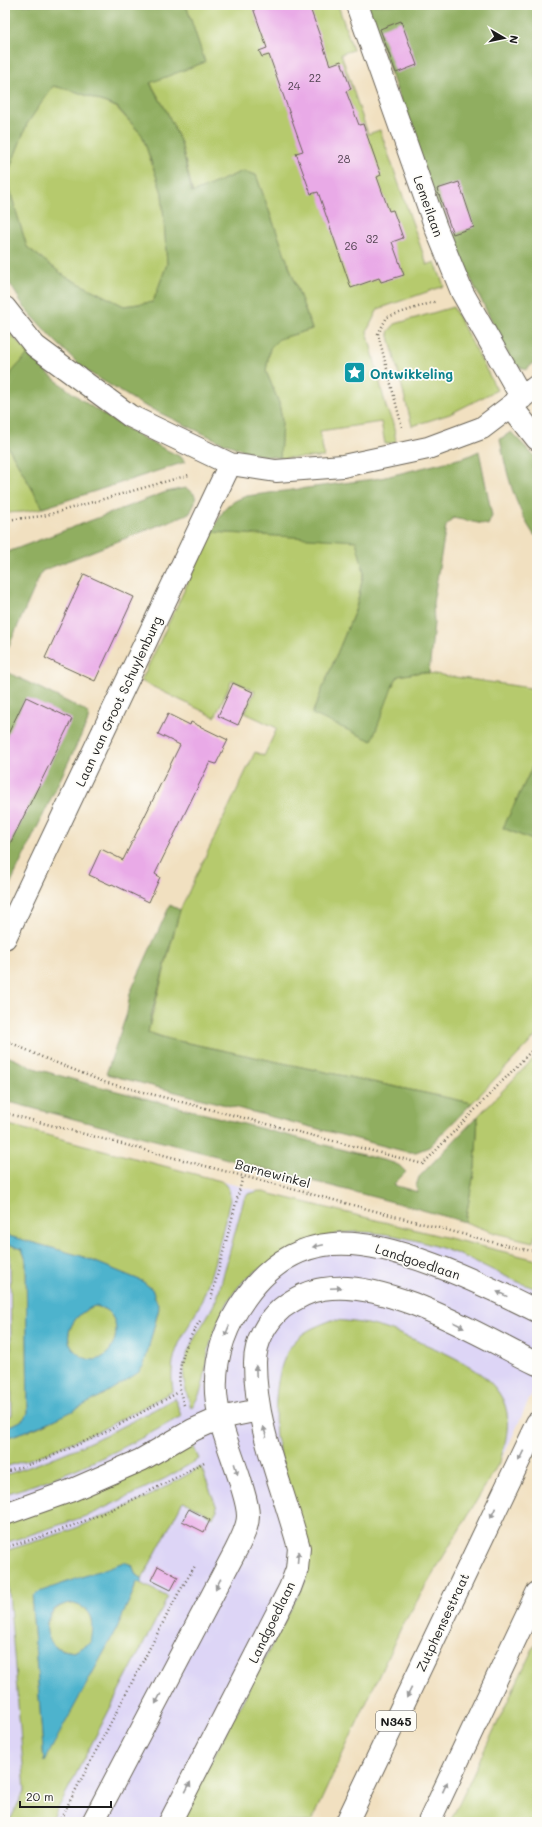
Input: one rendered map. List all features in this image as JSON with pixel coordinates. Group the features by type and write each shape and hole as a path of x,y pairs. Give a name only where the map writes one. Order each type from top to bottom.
{"street":[{"name":"Lemeilaan","path":"357,5 436,228 462,292 523,397 537,439"},
{"path":"5,308 35,346 130,416 230,464 276,471 343,466 428,448 482,428 523,397"},
{"name":"Laan van Groot Schuylenburg","path":"5,938 230,464"},
{"name":"Landgoedlaan","path":"93,1822 236,1550 247,1523 248,1516 244,1495 220,1418 215,1377 220,1348 227,1329 237,1309 262,1277 290,1257 305,1249 319,1245 346,1243 388,1248 468,1277 537,1310"},
{"name":"Landgoedlaan","path":"170,1822 290,1588 297,1569 299,1548 259,1410 255,1362 260,1339 266,1325 276,1314 291,1302 306,1294 322,1289 342,1287 362,1290 402,1300 444,1318 537,1364"},
{"path":"5,1514 70,1491 141,1460 194,1430 220,1418 259,1410"},
{"name":"Zutphensestraat","path":"347,1822 537,1423"},
{"path":"428,1822 537,1593"}],"path":[{"path":"410,452 378,334 387,317 462,292"},
{"path":"5,520 43,516 230,464"},
{"path":"5,1040 36,1055 104,1082 423,1164 537,1045"},
{"name":"Barnewinkel","path":"5,1113 500,1244 537,1252"},
{"path":"209,1303 243,1176"},
{"path":"203,1316 187,1344 182,1358 179,1392 208,1466"},
{"path":"5,1472 43,1460 106,1432 179,1392"},
{"path":"5,1547 34,1540 102,1515 160,1486 206,1460"},
{"path":"59,1822 178,1594 199,1561"}],"shaded area":[{"path":"5,1128 537,1260 537,1382 506,1451 258,1822 5,1822"}],"green space":[{"path":"5,5 186,5 205,62 150,83 167,112 181,143 192,193 243,171 256,175 312,329 279,339 270,348 266,371 279,403 282,421 280,458 254,454 221,442 141,404 85,370 53,339 25,308 5,276","holes":["53,86 77,92 117,107 142,135 162,193 167,264 153,302 124,306 66,277 27,247 6,178 27,124"]},
{"path":"186,5 338,5 353,50 341,54 368,134 380,130 427,265 435,262 444,286 378,309 367,331 386,407 393,423 396,442 385,444 381,422 320,431 324,457 280,458 282,421 279,403 266,371 270,348 279,339 312,329 256,175 243,171 193,193 181,143 167,112 150,82 205,62"},
{"path":"367,5 537,5 537,360 526,370 513,364 444,225"},
{"path":"53,85 77,92 116,107 142,135 162,193 167,264 153,302 124,306 66,277 27,247 6,178 27,124"},
{"path":"453,307 497,390 450,414 412,426 388,332 395,324"},
{"path":"5,325 13,337 29,353 6,389 5,398"},
{"path":"29,353 53,378 86,403 132,432 181,457 185,462 43,508 7,445 5,428 6,389 11,373"},
{"path":"5,428 7,445 43,508 23,512 5,513"},
{"path":"511,432 537,459 537,535 534,535 527,524 516,501 505,464 500,439"},
{"path":"479,451 492,516 488,525 453,518 446,526 433,603 434,623 429,673 421,672 398,676 393,685 372,741 312,714 356,608 364,572 356,541 212,532 225,509 234,502 247,496 381,478 466,457"},
{"path":"185,488 190,490 195,495 194,505 190,513 42,571 8,648 5,646 5,553 166,492"},
{"path":"212,532 356,540 364,572 356,608 312,714 393,685 398,676 421,672 537,689 537,753 531,770 503,828 537,842 537,1035 472,1103 169,1039 148,1032 180,910 255,752 264,756 277,728 245,713 255,691 232,680 215,717 141,681"},
{"path":"5,671 84,710 89,715 87,723 5,895"},
{"path":"537,753 537,842 503,828 531,770"},
{"path":"170,905 180,910 151,1016 148,1033 169,1039 472,1103 429,1147 416,1152 407,1152 106,1074 127,1013 130,993"},
{"path":"5,1055 37,1069 82,1082 394,1163 406,1172 393,1185 418,1192 416,1186 419,1177 478,1116 475,1168 465,1222 5,1101"},
{"path":"537,1055 537,1236 535,1236 533,1242 495,1233 465,1222 475,1168 478,1116"},
{"path":"5,1124 221,1181 228,1189 230,1200 209,1281 200,1305 182,1338 173,1361 173,1391 103,1429 39,1456 5,1467 5,1438 42,1426 105,1394 153,1332 159,1308 152,1289 142,1281 81,1256 5,1235"},
{"path":"259,1191 537,1260 537,1289 513,1280 474,1261 442,1248 406,1238 369,1232 352,1232 331,1235 263,1267 248,1277 234,1292 225,1307 215,1330 209,1349 202,1387 191,1408 184,1381 186,1358 195,1336 218,1295 244,1199 248,1194"},
{"path":"5,1243 22,1249 26,1260 28,1413 21,1421 5,1427 5,1418 12,1415 10,1255 5,1253"},
{"path":"95,1306 107,1311 114,1320 116,1332 114,1343 108,1353 99,1359 88,1360 76,1353 71,1347 69,1332 72,1325 81,1313"},
{"path":"332,1320 377,1326 391,1331 442,1351 483,1376 503,1399 507,1413 507,1431 502,1455 500,1461 401,1628 311,1822 179,1822 305,1582 308,1569 276,1437 276,1399 280,1371 290,1348 297,1339 305,1333"},
{"path":"175,1398 181,1416 139,1440 95,1461 51,1479 5,1494 5,1475 28,1468 92,1441"},
{"path":"192,1443 199,1459 166,1478 92,1514 5,1543 5,1524"},
{"path":"201,1467 217,1510 213,1517 185,1502 182,1503 142,1579 136,1575 132,1565 34,1596 32,1605 44,1761 116,1630 134,1590 136,1581 168,1597 51,1822 9,1822 25,1790 8,1581 5,1582 5,1551 71,1530 140,1501"},
{"path":"70,1603 84,1608 88,1612 91,1616 93,1628 92,1643 74,1652 60,1649 53,1645 47,1634 48,1622 53,1612 61,1606"},
{"path":"537,1640 537,1822 450,1822"}],"water":[{"path":"5,1235 81,1256 142,1281 152,1289 159,1308 144,1365 139,1372 74,1410 40,1426 5,1438 5,1427 21,1421 28,1413 26,1260 22,1249 5,1243","holes":["95,1306 107,1311 114,1320 116,1332 114,1343 108,1353 99,1359 88,1359 76,1352 71,1346 69,1332 76,1319 81,1313 88,1309"]},
{"path":"124,1562 132,1565 136,1575 142,1579 141,1583 136,1581 134,1590 116,1630 44,1762 32,1605 34,1596 39,1592","holes":["70,1603 84,1608 91,1616 93,1628 91,1643 74,1652 58,1648 49,1638 46,1627 47,1621 53,1611 58,1607"]}],"building":[{"path":"252,5 309,5 330,65 341,61 351,89 346,91 359,125 363,124 381,175 377,177 389,211 393,210 403,238 392,242 404,275 381,282 379,278 351,288 318,192 311,194 296,153 303,151 269,55 262,57 259,51 267,48"},
{"path":"401,21 417,65 396,73 380,29"},
{"path":"459,182 474,227 453,234 437,189"},
{"path":"84,574 134,597 95,681 45,658"},
{"path":"233,683 253,692 238,725 218,716"},
{"path":"26,697 72,719 5,854 5,740"},
{"path":"168,714 190,725 191,722 228,740 216,764 210,762 155,874 160,877 149,902 112,884 111,885 89,875 101,849 123,860 180,745 158,734"},
{"path":"189,1509 210,1520 204,1532 182,1521"},
{"path":"158,1566 178,1577 171,1590 151,1580"}],"place":[{"name":"Ontwikkeling","path":"354,373"}]}
